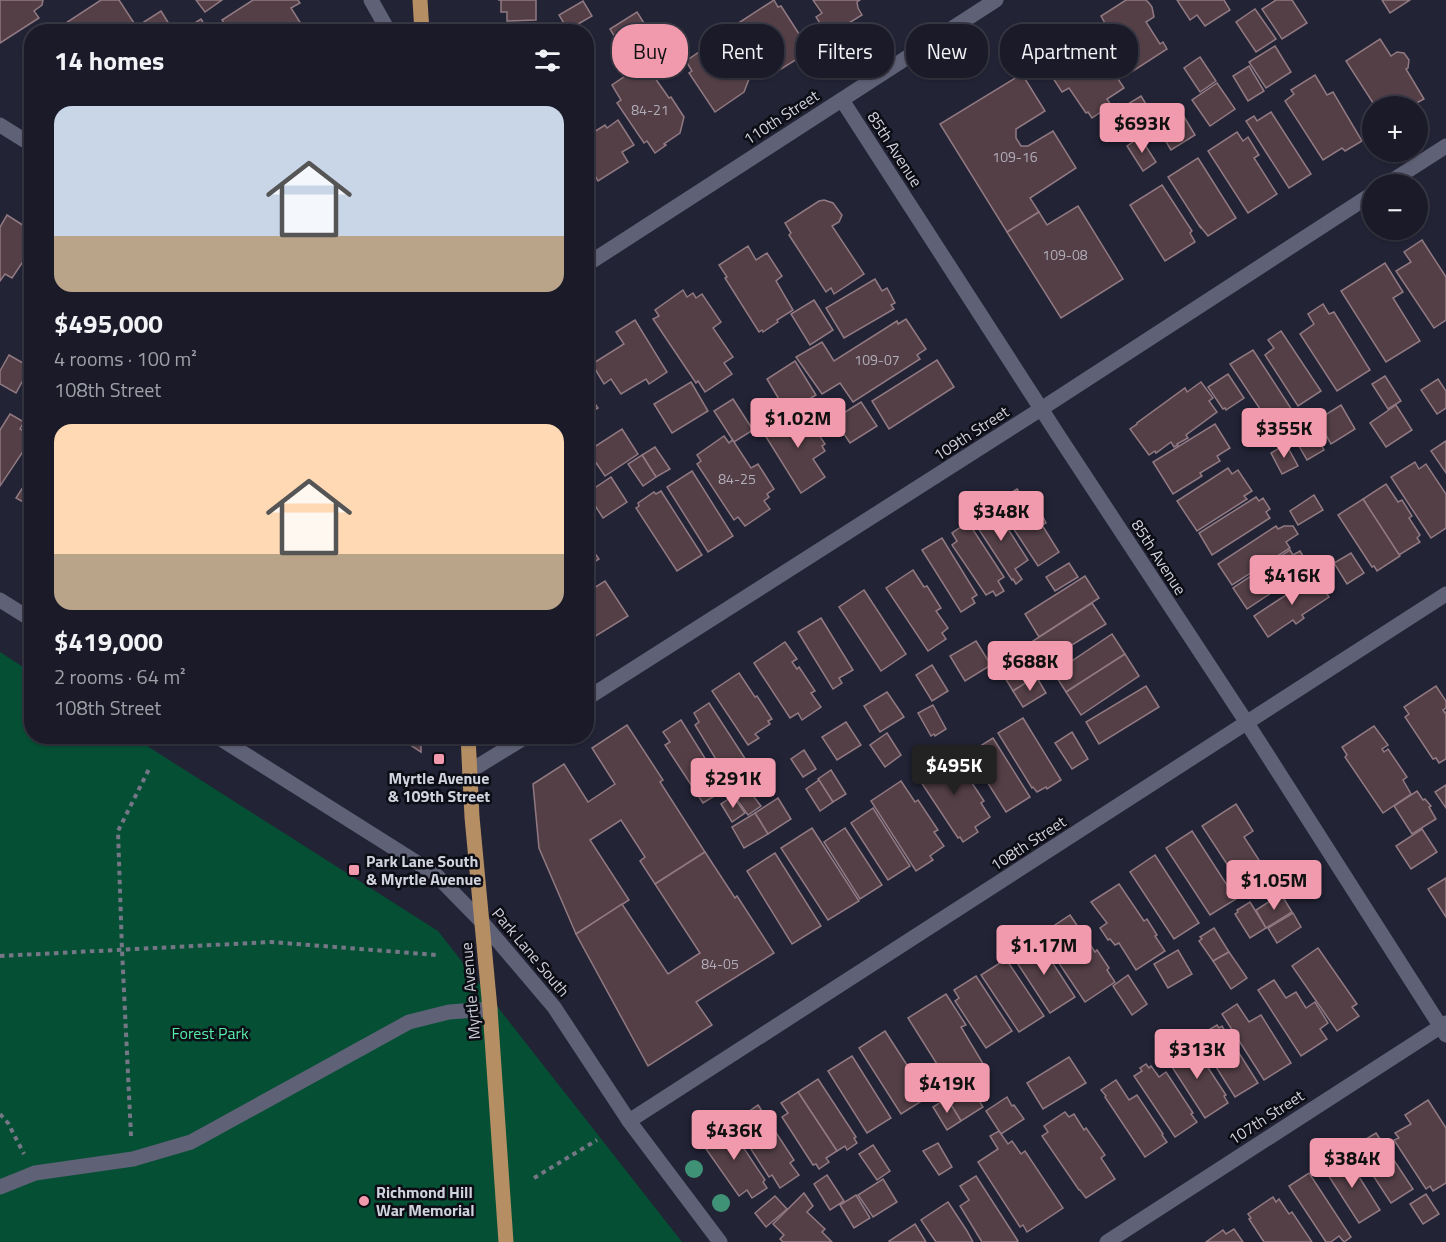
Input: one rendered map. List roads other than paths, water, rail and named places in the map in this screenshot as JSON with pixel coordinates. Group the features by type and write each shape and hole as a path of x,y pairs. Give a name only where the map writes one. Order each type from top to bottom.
{"main road":[{"path":"420,0 422,24"},
{"name":"Myrtle Avenue","path":"468,744 472,817 490,1009 506,1242"}],"street":[{"path":"370,0 384,24"},
{"name":"110th Street","path":"594,260 996,0"},
{"name":"85th Avenue","path":"842,100 1444,1028"},
{"path":"0,125 24,140"},
{"path":"1403,174 1446,146"},
{"name":"109th Street","path":"594,694 1041,409 1362,200"},
{"name":"108th Street","path":"629,1121 1446,594"},
{"path":"0,600 24,615"},
{"name":"Park Lane South","path":"229,744 435,874 482,922 554,1006 629,1121 720,1242"},
{"path":"470,771 514,744"},
{"path":"0,1187 35,1173 133,1159 191,1142 409,1022 449,1012 490,1009"},
{"name":"107th Street","path":"1107,1242 1444,1028"}],"place":[{"name":"Myrtle Avenue & 109th Street","path":"439,759"},
{"name":"Park Lane South & Myrtle Avenue","path":"354,870"},
{"name":"Richmond Hill War Memorial","path":"364,1201"}],"park label":[{"name":"Forest Park","path":"210,1033"}]}
